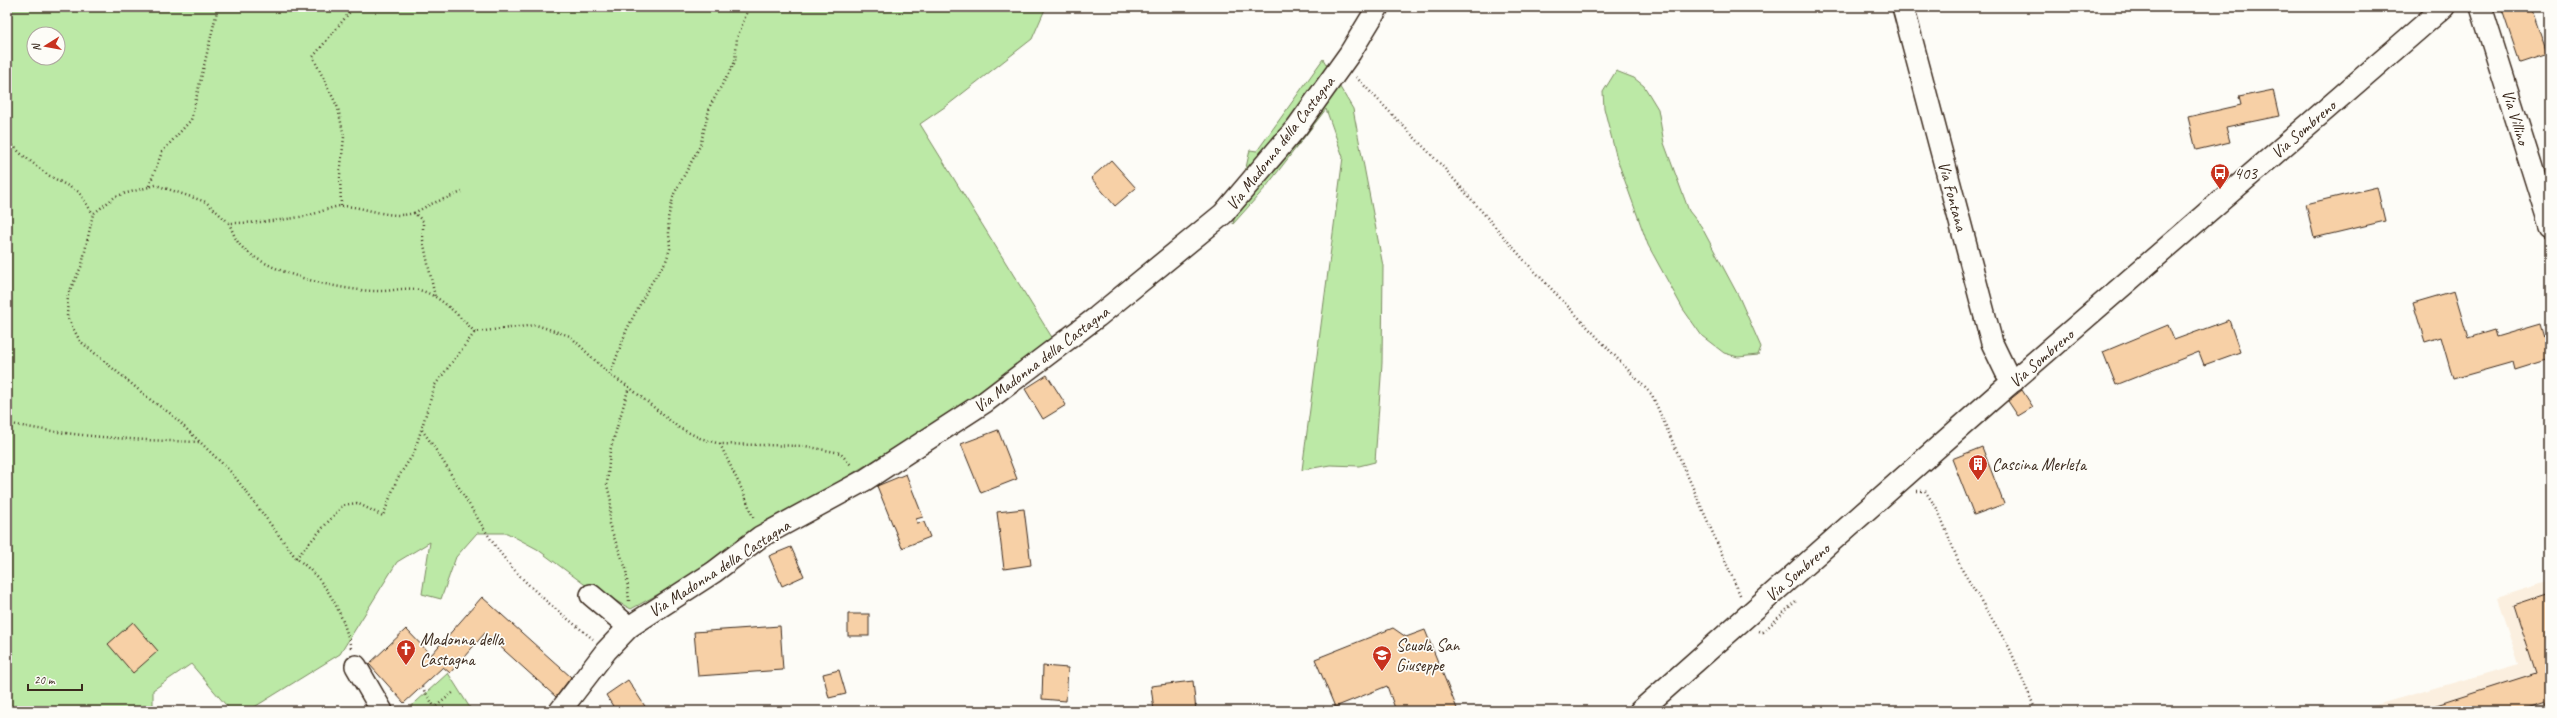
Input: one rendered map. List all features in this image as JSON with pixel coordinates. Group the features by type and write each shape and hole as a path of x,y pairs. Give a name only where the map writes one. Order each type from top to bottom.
{"street":[{"name":"Via Madonna della Castagna","path":"560,711 606,651 634,623 714,572 760,537 865,480 985,402 1097,317 1224,214 1297,127 1339,67 1378,7"},
{"name":"Via Fontana","path":"1903,7 1992,343 2006,372 2014,381"},
{"name":"Via Sombreno","path":"1640,711 2014,381 2444,7"},
{"name":"Via Villino","path":"2481,7 2550,226"},
{"name":"Via Madonna della Castagna","path":"591,595 634,623"},
{"path":"356,666 382,711"}],"path":[{"path":"149,186 162,152 191,120 218,7"},
{"path":"341,206 340,175 344,137 338,108 312,57 354,7"},
{"path":"610,375 627,329 650,285 666,261 670,249 668,218 674,194 700,146 710,106 736,62 737,38 749,7"},
{"path":"1339,67 1350,71 1439,164 1524,260 1652,395 1748,615 1760,632 1763,632 1797,600"},
{"path":"7,139 20,153 48,175 79,192 93,214"},
{"path":"356,666 338,607 325,585 310,568 296,558 232,473 171,414 124,379 80,341 67,316 68,294 82,265 93,214 116,196 156,185 206,202 229,223 240,245 288,274 330,285 377,292 400,288 418,290 436,296 475,332"},
{"path":"229,223 265,222 306,216 341,206 374,213 405,215 414,213 431,204 462,192"},
{"path":"414,213 423,221 422,240 436,296"},
{"path":"296,558 343,504 357,503 383,516 397,479 414,452 436,385 475,332 536,325 570,336 610,375 629,386 679,428 700,438 720,444 805,446 840,454 865,480"},
{"path":"629,386 610,451 607,485 611,501 609,524 626,569 630,587 630,605 634,623"},
{"path":"7,423 57,434 122,440 199,442"},
{"path":"421,429 442,458 496,547 519,575 544,600 606,651"},
{"path":"720,444 745,496 760,537"},
{"path":"1911,496 1917,491 1925,491 1938,510 1961,568 2009,647 2036,711"},
{"path":"422,687 436,710"},
{"path":"430,711 436,710 454,692"}],"shaded area":[{"path":"2550,581 2550,711 2355,711 2519,664 2497,598"}],"green space":[{"path":"7,7 1046,7 1032,39 949,104 920,124 1053,339 961,407 817,495 699,572 631,609 584,584 537,549 507,533 477,533 456,557 441,599 422,594 430,542 397,562 340,654 248,711 231,711 191,664 153,690 153,711 7,711"},
{"path":"1323,59 1353,109 1383,266 1382,363 1375,462 1359,466 1330,465 1302,470 1343,157 1326,109 1266,187 1233,224 1250,150 1257,151"},
{"path":"1616,71 1634,78 1644,86 1658,109 1664,143 1689,211 1701,226 1739,297 1761,347 1758,355 1738,357 1724,353 1702,336 1683,309 1648,245 1617,159 1604,108 1603,92"},
{"path":"448,673 472,711 406,711"}],"building":[{"path":"2501,7 2531,7 2547,54 2520,63"},
{"path":"2273,90 2279,116 2226,127 2230,142 2196,150 2188,117 2241,105 2239,97"},
{"path":"1111,160 1136,188 1115,206 1091,178"},
{"path":"2377,187 2385,221 2314,238 2306,204"},
{"path":"2454,291 2468,338 2494,330 2496,337 2540,324 2550,359 2515,370 2513,362 2453,379 2441,337 2425,342 2413,303"},
{"path":"2229,320 2240,352 2204,365 2199,352 2116,385 2103,352 2168,325 2174,340"},
{"path":"1047,375 1066,405 1043,419 1025,389"},
{"path":"2022,390 2033,407 2018,416 2008,401"},
{"path":"998,430 1017,479 981,493 961,444"},
{"name":"Cascina Merleta","path":"1982,447 2004,504 1974,515 1952,459"},
{"path":"906,474 923,517 916,519 917,523 924,522 930,537 902,548 877,486"},
{"path":"1024,509 1031,565 1004,569 997,512"},
{"path":"791,547 804,576 782,586 769,556"},
{"path":"2550,593 2550,707 2547,707 2545,702 2517,711 2427,711 2427,708 2536,673 2514,605"},
{"path":"482,597 571,677 556,697 485,633 450,673 443,667 404,703 369,664 406,629 431,655"},
{"path":"848,614 869,614 869,636 848,636"},
{"path":"133,622 158,651 133,673 108,644"},
{"path":"780,626 783,670 698,676 694,632"},
{"name":"Scuola San Giuseppe","path":"1393,628 1406,637 1425,630 1458,711 1396,711 1387,686 1335,707 1315,659"},
{"path":"1043,666 1068,668 1066,701 1042,699"},
{"path":"839,670 846,694 829,698 823,674"},
{"path":"628,680 648,711 616,711 606,695"},
{"path":"1193,681 1196,711 1154,711 1151,686"}],"place":[{"name":"403","path":"2220,190"},
{"name":"Cascina Merleta","path":"1978,481"},
{"name":"Madonna della Castagna","path":"406,666"},
{"name":"Scuola San Giuseppe","path":"1382,672"}]}
